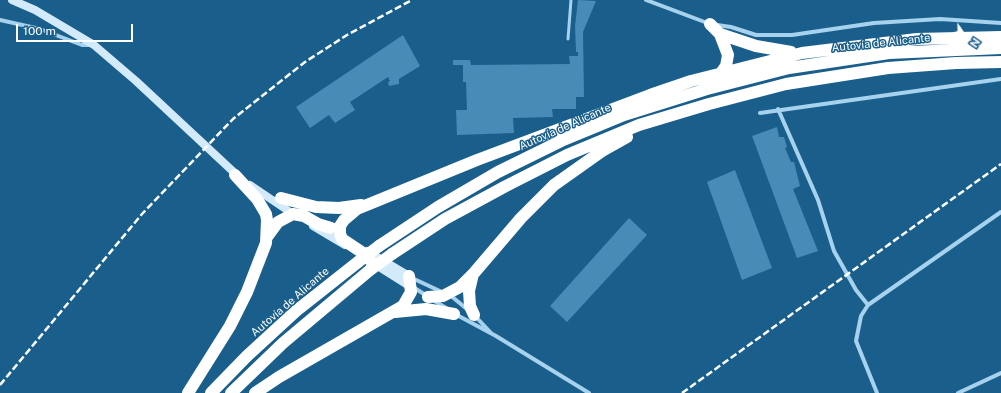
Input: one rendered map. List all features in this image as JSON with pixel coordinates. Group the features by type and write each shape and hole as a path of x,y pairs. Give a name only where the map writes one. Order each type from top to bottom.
{"highway":[{"path":"710,24 720,34 728,55 726,66 721,73"},
{"path":"720,34 756,46 802,53"},
{"path":"335,231 350,214 366,204 602,112 684,83 802,53 917,39 1001,36"},
{"name":"Autovía de Alicante","path":"231,393 366,264 379,246 438,207 498,172 561,141 624,115 707,89 789,68 889,53 1001,48"},
{"name":"Autovía de Alicante","path":"211,393 247,356 296,311 366,264 392,254 445,219 567,155 639,126 709,104 786,84 888,68 956,63 1001,62"},
{"path":"428,297 439,297 449,294 474,273 521,218 554,185 602,151 629,137 639,126"},
{"path":"235,175 262,207 267,220 267,237"},
{"path":"281,198 326,208 366,204"},
{"path":"188,393 230,326 247,292 267,237 278,222 293,214 304,216 335,231 342,239 360,251 366,264"},
{"path":"474,273 469,291 470,306 474,315"},
{"path":"255,393 279,377 392,313 406,302 410,281"},
{"path":"392,313 403,310 426,309 454,314"}],"street":[{"path":"12,0 35,10 94,45 141,86 235,175 366,264 449,294 496,336"},
{"path":"646,0 710,24 731,27 756,35 792,35 874,23 940,19 1001,23"},
{"path":"0,20 40,29 82,45 94,45"},
{"path":"760,113 778,109 1001,79"},
{"path":"778,109 818,200 834,251 856,290 868,305"},
{"path":"248,183 281,198 335,231 410,281 428,297 454,314 496,336 589,393"},
{"path":"877,393 856,341 861,316 868,305 1001,212"},
{"path":"958,393 1001,373"}],"lane":[{"path":"568,39 571,0"}],"building":[{"path":"578,0 596,1 583,32 584,97 576,97 576,109 552,109 553,117 513,118 514,133 457,135 456,110 467,110 466,82 463,82 463,65 453,65 453,60 470,60 471,65 570,64 569,56 578,56 578,52 576,52 575,26"},
{"path":"403,35 420,66 399,79 399,84 389,86 388,82 390,81 388,77 350,102 355,110 335,123 329,115 310,128 296,107"},
{"path":"777,127 779,137 784,137 787,147 785,148 791,162 794,162 800,186 793,189 818,251 797,258 752,136"},
{"path":"735,170 772,268 742,280 707,182"},
{"path":"629,218 647,235 567,322 550,306"}],"railway":[{"path":"0,385 142,214 233,119 305,62 347,35 412,0"},
{"path":"682,393 1001,164"}]}
